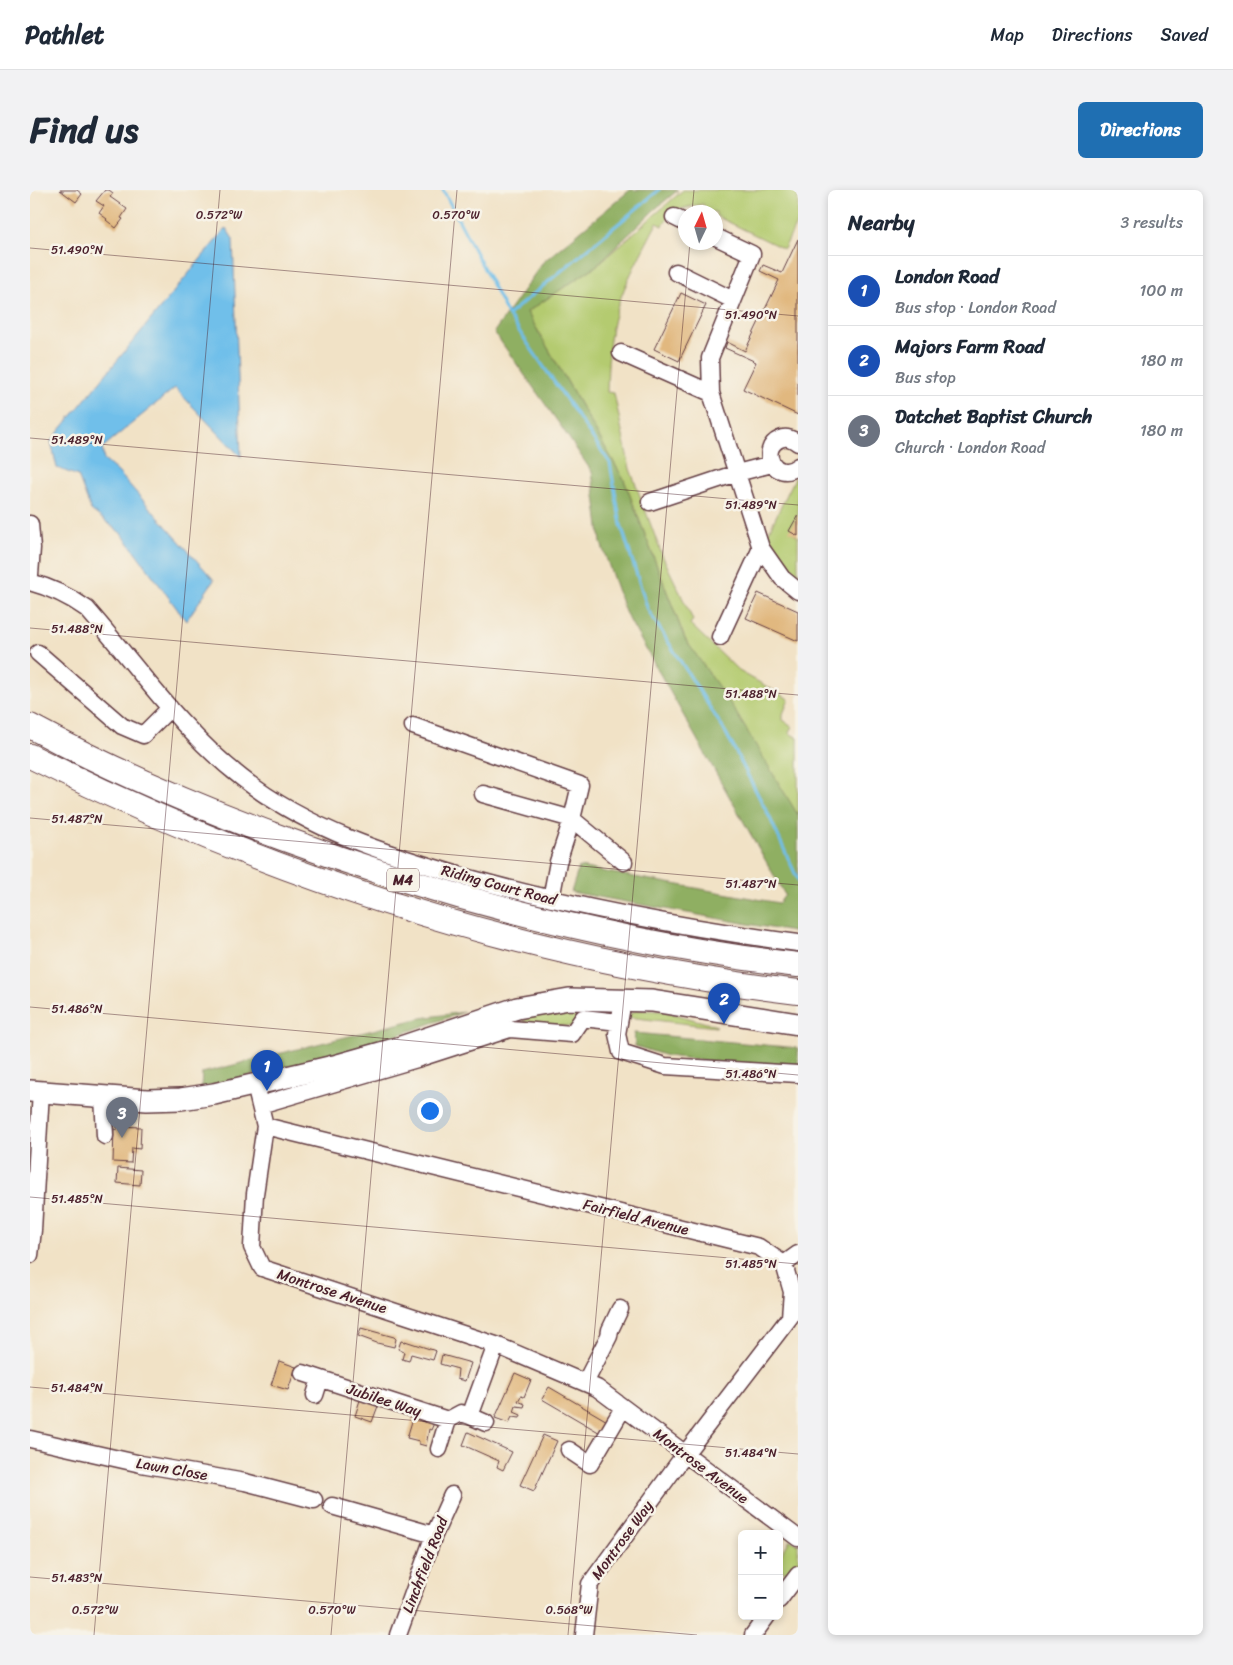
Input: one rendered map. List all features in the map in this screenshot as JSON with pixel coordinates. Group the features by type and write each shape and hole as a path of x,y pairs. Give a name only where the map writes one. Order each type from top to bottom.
{"highway":[{"name":"M4","path":"30,726 87,755 212,811 328,855 442,893 541,919 640,941 715,954 798,965"},
{"name":"M4","path":"30,756 137,808 244,853 319,881 424,914 486,932 627,965 715,981 798,992"}],"main road":[{"path":"35,1091 148,1100 181,1099 214,1094 257,1095 334,1066 380,1053 517,1008 569,999 652,1001 798,1024"}],"street":[{"path":"723,240 752,254 710,358 710,393 761,548 782,578 798,591"},
{"path":"676,272 733,300"},
{"path":"621,353 710,393"},
{"path":"798,443 794,440 783,438 774,443 769,453 772,464 776,468 786,471 798,466"},
{"path":"650,502 736,473 772,464"},
{"path":"30,524 32,548 30,575"},
{"path":"720,637 761,548"},
{"name":"Riding Court Road","path":"30,582 70,596 87,609 170,708 212,754 268,798 302,817 345,837 390,854 452,873 551,899 633,917 716,932 798,943"},
{"path":"38,653 122,726 143,736 170,708"},
{"path":"413,726 580,785 572,819 558,862 551,899"},
{"path":"483,794 572,819 624,862"},
{"path":"624,1000 617,1034 621,1052 664,1066 798,1074"},
{"path":"257,1095 417,1059 510,1028 572,1034 584,1018 619,1022"},
{"path":"30,1255 33,1230 35,1091"},
{"name":"Montrose Avenue","path":"257,1095 265,1126 255,1194 252,1247 262,1268 496,1344 597,1388 798,1538"},
{"path":"103,1096 104,1136"},
{"name":"Fairfield Avenue","path":"265,1126 759,1248 784,1264"},
{"path":"685,1454 790,1317 792,1292 784,1264 798,1254"},
{"path":"585,1383 609,1336 620,1309"},
{"path":"439,1450 460,1416 496,1344"},
{"name":"Jubilee Way","path":"303,1373 460,1416"},
{"path":"315,1395 320,1379"},
{"path":"569,1450 590,1464 623,1408"},
{"path":"460,1416 486,1423"},
{"name":"Lawn Close","path":"30,1439 142,1464 245,1482 314,1500"},
{"name":"Montrose Way","path":"584,1635 590,1584 685,1454"},
{"name":"Linchfield Road","path":"398,1635 434,1535 452,1495"},
{"path":"332,1506 434,1535"},
{"path":"783,1595 798,1575"},
{"path":"753,1635 764,1620"}],"green space":[{"path":"630,190 678,190 654,210 596,266 527,312 624,480 685,639 732,706 798,815 798,933 571,892 579,867 779,903 785,895 625,612 601,543 592,472 494,332 543,262"},
{"path":"683,190 798,190 798,220 784,249 723,219 723,205 678,205 678,210 672,211 663,226 657,223 629,277 613,321 608,361 607,392 614,393 630,469 662,555 693,620 690,624 739,671 789,699 783,714 783,720 792,726 789,733 798,738 798,817 685,639 624,480 527,312 596,266"},
{"path":"798,476 798,515 790,531 798,536 798,577 780,557 768,533 795,478"},
{"path":"637,1010 664,1011 717,1026 627,1017"},
{"path":"551,1011 582,1014 574,1027 523,1022 528,1016"},
{"path":"464,1012 355,1050 201,1088 202,1073 421,1018"},
{"path":"634,1033 798,1048 798,1066 750,1066 667,1056 635,1046"},
{"path":"790,1540 798,1544 798,1566 790,1575 783,1571 783,1551"}],"water":[{"path":"226,228 233,239 241,457 175,388 102,448 104,460 118,472 214,580 186,621 122,534 91,510 78,476 57,468 51,441"}],"building":[{"path":"60,190 77,190 82,194 76,202"},
{"path":"105,190 113,193 110,197 127,209 121,218 123,219 116,228 99,213 104,206 96,201"},
{"path":"798,239 798,415 743,389 756,362 725,348 727,342 745,351 779,280 760,271 763,265 782,273"},
{"path":"681,293 706,305 679,361 654,349"},
{"path":"798,515 798,536 789,531"},
{"path":"758,593 798,611 798,641 746,618"},
{"path":"117,1126 141,1127 140,1149 132,1148 131,1163 113,1162 114,1129 117,1130"},
{"path":"118,1168 141,1170 140,1185 117,1183"},
{"path":"361,1328 394,1337 396,1339 394,1347 358,1336"},
{"path":"401,1341 436,1351 433,1360 411,1354 409,1361 402,1359 404,1352 398,1349"},
{"path":"442,1355 471,1363 465,1381 457,1379 458,1369 440,1364"},
{"path":"279,1361 296,1367 288,1390 271,1385"},
{"path":"515,1373 531,1380 524,1397 521,1396 518,1401 525,1404 524,1407 516,1406 514,1412 521,1415 520,1418 512,1417 509,1423 495,1418"},
{"path":"549,1387 609,1422 602,1434 542,1399"},
{"path":"360,1400 378,1406 372,1422 355,1416"},
{"path":"413,1418 426,1423 427,1421 434,1423 431,1430 429,1429 426,1446 419,1444 419,1441 407,1438"},
{"path":"468,1432 512,1452 503,1470 497,1467 499,1461 463,1445"},
{"path":"543,1435 557,1441 534,1491 520,1485"}],"waterway":[{"path":"443,190 508,315 610,463 621,525 648,610 726,733 770,818 798,880"},
{"path":"508,315 659,190"}],"place":[{"name":"Majors Farm Road","path":"724,1024"},
{"name":"London Road","path":"267,1091"},
{"name":"Datchet Baptist Church","path":"122,1138"}]}
